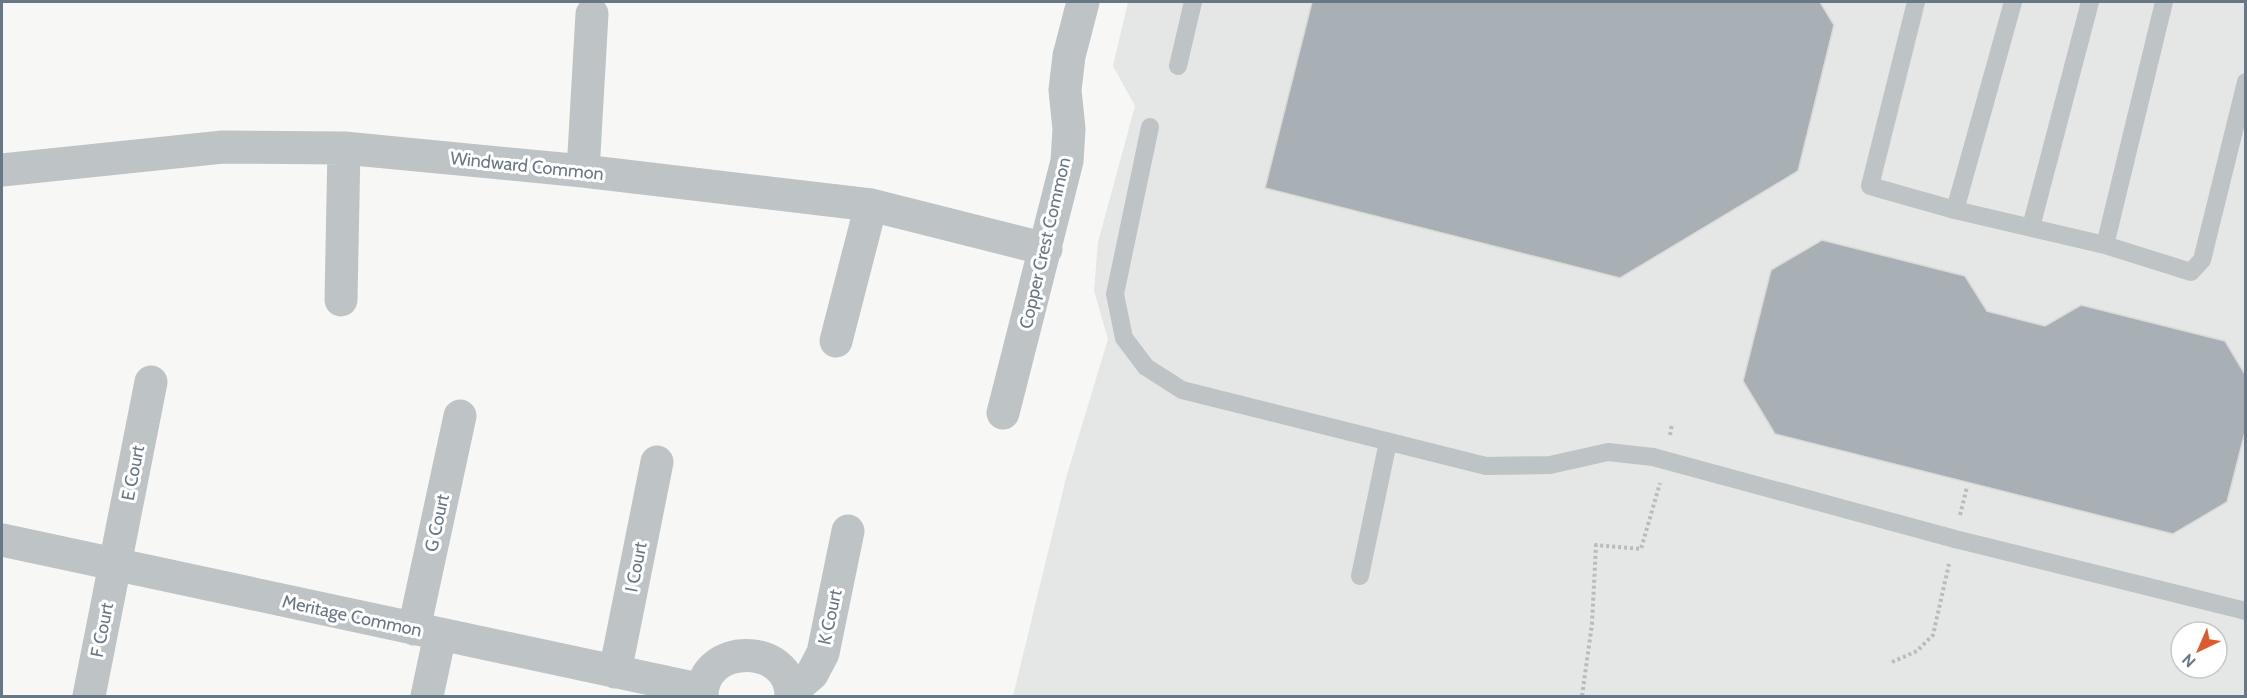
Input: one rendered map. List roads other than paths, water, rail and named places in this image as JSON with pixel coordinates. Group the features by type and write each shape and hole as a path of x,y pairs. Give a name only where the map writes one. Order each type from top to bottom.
{"street":[{"name":"Copper Crest Common","path":"1003,413 1067,161 1069,129 1065,90 1069,56 1083,2"},
{"path":"583,171 592,14"},
{"name":"Windward Common","path":"2,170 224,147 344,148 583,171 871,205 1046,249"},
{"path":"342,300 344,148"},
{"path":"836,341 871,205"},
{"name":"E Court","path":"115,564 151,382"},
{"name":"G Court","path":"427,696 427,632 460,416"},
{"name":"I Court","path":"629,682 657,462"},
{"name":"K Court","path":"791,694 812,674 823,653 848,531"},
{"name":"Meritage Common","path":"2,540 427,632 629,682 702,693"},
{"name":"F Court","path":"89,696 115,564"},
{"path":"702,693 709,674 722,662 738,655 756,656 772,662 785,675 791,694"}],"lane":[{"path":"1178,66 1193,2"},
{"path":"1916,2 1870,186 1955,210 2104,245 2191,272 2202,260 2246,82"},
{"path":"1955,210 2013,2"},
{"path":"2031,227 2090,2"},
{"path":"2104,245 2164,2"},
{"path":"1150,126 1114,294 1124,338 1146,367 1182,390 1486,466 1550,465 1608,452 1653,457 1955,539 2246,610"},
{"path":"1360,576 1388,442"}]}
